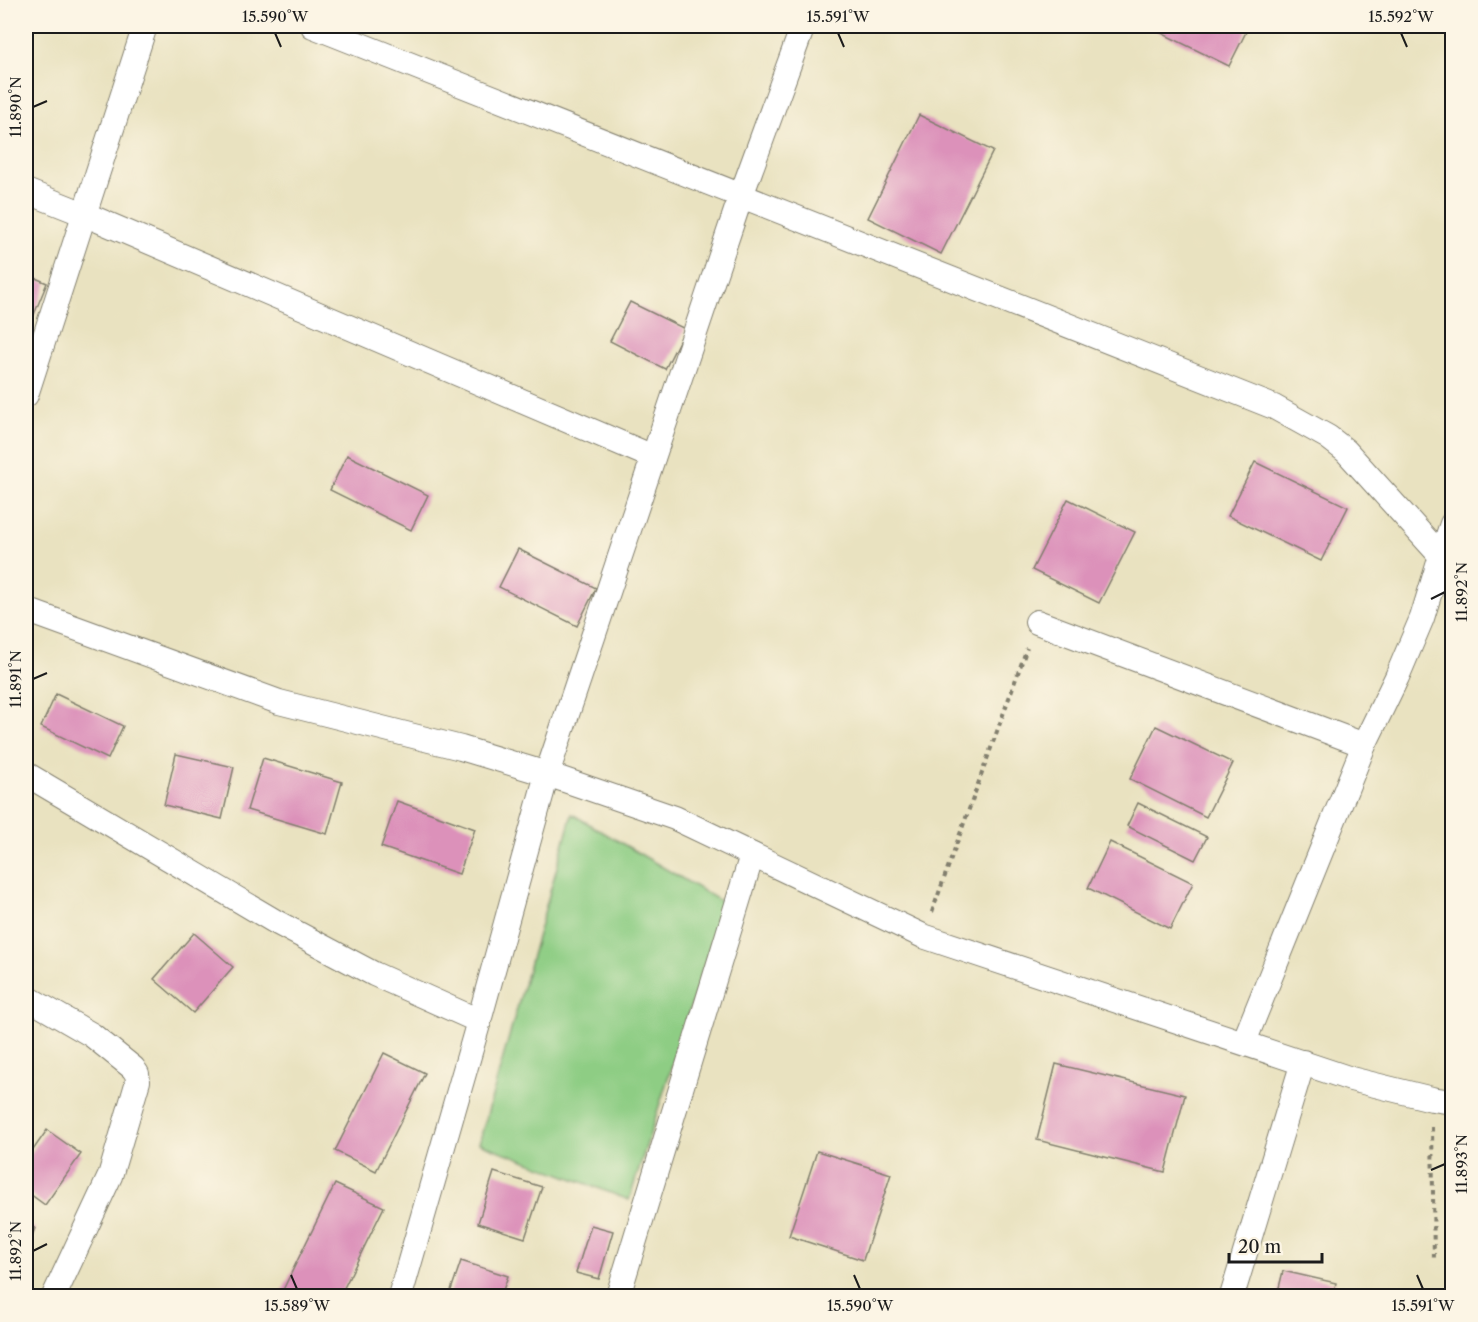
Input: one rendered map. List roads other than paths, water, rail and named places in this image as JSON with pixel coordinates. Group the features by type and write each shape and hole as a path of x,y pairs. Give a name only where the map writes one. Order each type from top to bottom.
{"street":[{"path":"26,395 145,26"},
{"path":"313,26 1274,407 1328,436 1346,451 1441,556"},
{"path":"400,1296 547,774 741,195 803,26"},
{"path":"26,191 653,457"},
{"path":"1244,1042 1364,745 1422,618 1452,524"},
{"path":"26,610 279,702 461,748 547,774 675,818 923,936 1351,1079 1442,1100"},
{"path":"1037,622 1364,745"},
{"path":"26,774 276,922 374,974 479,1022"},
{"path":"618,1296 752,855"},
{"path":"26,997 92,1035 133,1068 138,1078 110,1176 54,1296"},
{"path":"1232,1296 1303,1062"}]}
